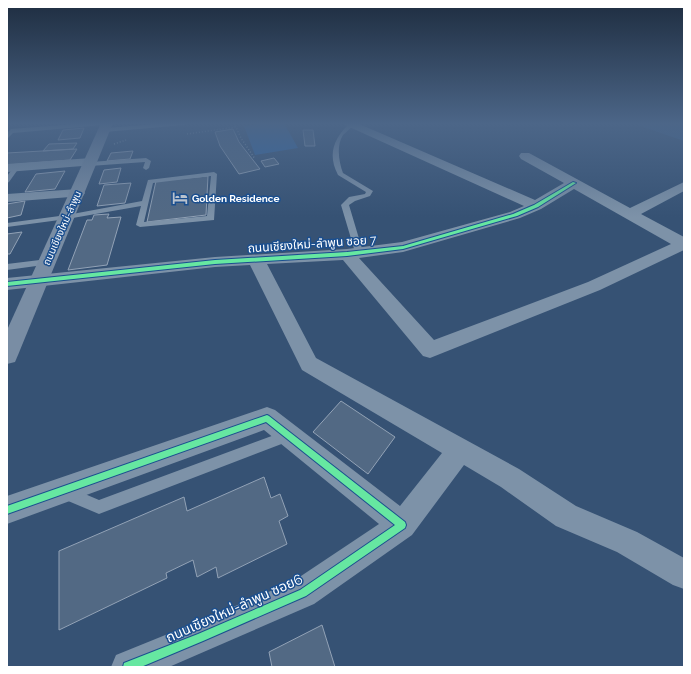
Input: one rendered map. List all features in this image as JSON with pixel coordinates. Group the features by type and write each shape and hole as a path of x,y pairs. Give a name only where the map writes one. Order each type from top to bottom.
{"main road":[{"name":"ถนนเชียงใหม่-ลำพูน","path":"7,355 94,154"}],"street":[{"path":"421,154 536,206"},
{"path":"525,156 684,244"},
{"path":"12,168 91,163"},
{"name":"ถนนเชียงใหม่-ลำพูน ซอย 7","path":"7,284 215,262 353,253 403,247 515,215 536,206 574,183"},
{"path":"630,214 684,186"},
{"path":"7,198 78,193"},
{"path":"353,253 430,350 594,286 684,244"},
{"path":"256,260 309,364 510,478 566,516 627,542 684,574"},
{"path":"7,510 267,418 402,524"},
{"name":"ถนนเชียงใหม่-ลำพูน ซอย6","path":"128,667 200,638 303,593 402,524 461,450"}],"lane":[{"path":"336,154 340,174 370,191 368,196 352,199 345,205 353,253"},
{"path":"91,163 146,160 148,161 146,168"},
{"path":"7,181 12,168"},
{"path":"214,174 211,218 140,225 145,203 150,181 214,174"},
{"path":"7,225 67,218 145,203"},
{"path":"7,267 48,262"},
{"path":"60,491 99,507 290,436"}],"path":[{"path":"252,154 255,159"}],"building":[{"path":"7,154 74,154 70,160 7,165"},
{"path":"110,154 132,154 130,159 107,161"},
{"path":"226,154 249,154 260,169 239,174"},
{"path":"274,158 279,164 265,167 261,161"},
{"path":"121,168 117,182 99,184 104,170"},
{"path":"65,171 55,189 25,192 36,174"},
{"name":"Golden Residence","path":"208,176 206,215 147,222 156,181"},
{"path":"131,183 125,203 97,206 104,185"},
{"path":"25,201 21,215 7,218 7,204"},
{"path":"109,214 107,218 121,217 107,265 68,270 87,220 92,220 94,215"},
{"path":"22,232 10,254 7,254 7,234"},
{"path":"341,401 395,437 368,474 313,432"},
{"path":"264,477 271,498 280,494 288,516 279,521 287,544 218,578 216,567 197,577 193,560 166,573 167,578 59,630 59,551 184,497 187,511"},
{"path":"322,625 335,667 272,667 269,652"}],"cycle path":[{"path":"7,284 215,262 347,254 403,247 515,215 536,206 574,183"},
{"path":"7,510 267,418 402,525 303,593 200,638 128,667"}],"place":[{"name":"Golden Residence","path":"180,198"}]}
